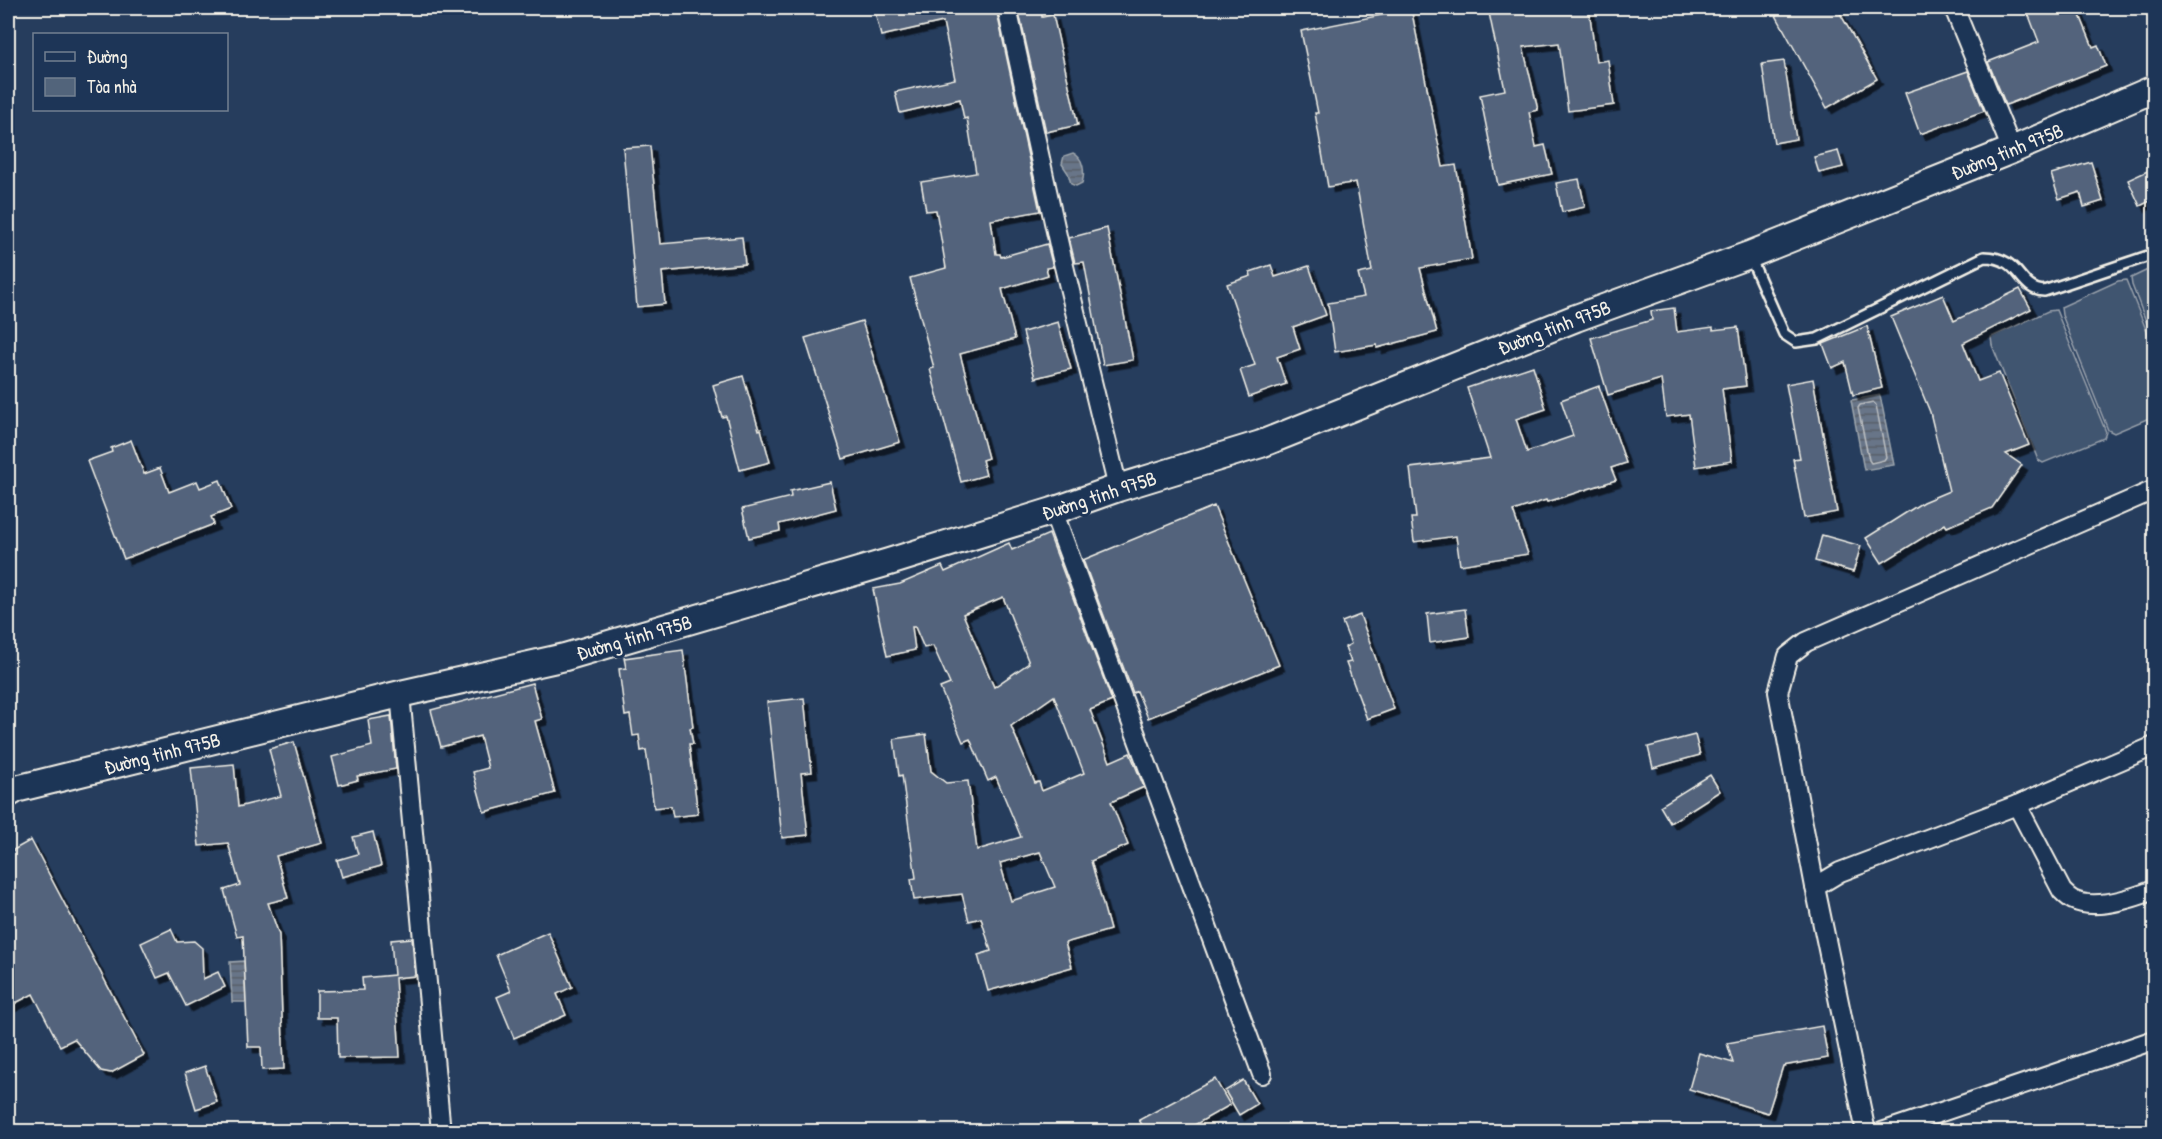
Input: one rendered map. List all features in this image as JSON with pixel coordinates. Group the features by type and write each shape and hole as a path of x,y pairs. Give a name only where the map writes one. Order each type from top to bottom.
{"main road":[{"name":"Đường tỉnh 975B","path":"12,788 400,694 565,657 889,562 1261,444 1576,318 1749,255 2012,150 2154,89"}],"street":[{"path":"1007,8 1061,254 1118,488"},
{"path":"1954,8 2012,150"},
{"path":"1866,1131 1815,887 1778,692 1788,656 1806,642 2154,490"},
{"path":"1053,511 1263,1074"},
{"path":"400,694 441,1131"},
{"path":"1815,887 1840,872 2017,805 2154,746"},
{"path":"2017,805 2062,891 2073,900 2090,904 2118,901 2154,890"},
{"path":"1882,1131 2154,1040"}],"lane":[{"path":"1749,255 1784,334 1796,342 1817,339 1984,257 1994,257 2004,261 2014,267 2028,286 2044,291 2154,254"}],"shaded area":[{"path":"2154,267 2154,342 2131,278"},
{"path":"2126,280 2154,349 2154,416 2114,433 2108,430 2062,315 2061,307 2118,281"},
{"path":"2056,310 2106,432 2104,438 2043,463 2038,460 1992,345 1991,337 2048,311"}],"water":[{"path":"1073,153 1079,158 1083,170 1082,183 1076,186 1071,184 1062,164 1064,156"},
{"path":"1880,395 1894,465 1864,470 1851,400"},
{"path":"244,961 246,1002 232,1002 230,962"}],"building":[{"path":"874,8 996,8 1040,211 991,220 996,254 1000,254 1001,257 1047,244 1053,267 1046,268 1048,275 1002,289 1015,339 960,354 988,458 982,460 986,475 961,482 930,369 934,368 910,278 946,268 936,210 926,211 921,182 976,173 967,118 964,119 960,99 900,113 895,92 955,79 943,22 881,36"},
{"path":"1018,8 1041,8 1042,17 1053,15 1078,125 1046,132"},
{"path":"1411,8 1443,167 1456,165 1472,259 1420,268 1437,332 1377,348 1377,345 1335,352 1328,303 1364,297 1358,274 1372,271 1356,182 1328,187 1315,113 1318,113 1301,31 1382,15 1381,12"},
{"path":"1488,8 1589,8 1596,62 1608,60 1614,105 1568,111 1559,43 1523,47 1538,110 1529,112 1536,147 1545,145 1552,174 1498,185 1480,95 1505,90"},
{"path":"1772,8 1837,8 1877,79 1827,108"},
{"path":"2026,8 2077,8 2093,47 2098,45 2106,66 2006,105 1988,62 2039,42"},
{"path":"1784,61 1796,139 1774,143 1762,64"},
{"path":"1968,71 1984,111 1920,134 1905,93"},
{"path":"650,146 660,244 742,237 745,264 662,272 665,304 637,307 623,148"},
{"path":"1838,151 1843,167 1819,173 1814,157"},
{"path":"2091,162 2103,201 2084,207 2080,192 2059,199 2051,174"},
{"path":"2154,168 2154,199 2140,206 2128,180"},
{"path":"1579,179 1585,207 1562,212 1556,183"},
{"path":"1107,228 1133,360 1103,365 1084,262 1075,263 1069,238"},
{"path":"1271,265 1275,277 1309,266 1326,315 1293,327 1300,349 1277,357 1286,384 1249,397 1240,370 1255,365 1227,284 1251,276 1250,272"},
{"path":"2020,289 2031,309 1963,343 1978,381 1999,373 2029,445 2006,454 2022,465 1992,508 1947,527 1945,524 1882,563 1866,538 1923,502 1949,491 1930,412 1891,317 1943,295 1954,321"},
{"path":"1674,308 1677,332 1713,327 1713,330 1738,327 1746,386 1722,389 1732,461 1696,467 1689,414 1666,417 1661,379 1608,395 1591,338 1652,320 1651,311"},
{"path":"862,321 900,442 843,459 805,338"},
{"path":"1058,322 1071,369 1035,378 1023,332"},
{"path":"1867,326 1882,388 1853,395 1845,362 1832,368 1823,344"},
{"path":"1533,366 1546,409 1516,419 1527,452 1573,436 1561,400 1599,386 1626,463 1611,468 1616,480 1513,511 1528,554 1460,565 1456,536 1414,542 1411,518 1416,518 1410,468 1490,458 1467,388"},
{"path":"743,376 770,462 740,470 726,416 722,417 713,385"},
{"path":"1813,379 1837,512 1804,518 1793,459 1800,458 1786,384"},
{"path":"131,440 144,474 160,468 169,492 197,481 200,488 220,480 231,509 211,517 214,524 124,559 87,461 112,452 111,448"},
{"path":"830,482 836,509 779,524 780,531 749,538 742,509 791,497 790,491"},
{"path":"1214,506 1279,665 1148,718 1137,691 1133,693 1083,560"},
{"path":"1049,534 1112,701 1090,710 1110,762 1130,753 1144,787 1111,802 1128,845 1091,861 1110,930 1065,943 1072,967 988,991 978,955 991,951 981,918 969,921 962,894 914,900 911,879 916,878 902,775 899,776 894,739 926,734 931,771 946,783 968,781 977,850 1021,837 996,777 988,781 970,739 963,742 940,688 950,684 933,646 924,648 915,627 912,627 915,650 887,656 873,589 900,584 942,566 945,572 1009,543 1012,550","holes":["1003,597 1029,663 994,687 963,614","1054,696 1084,773 1042,791 1039,782 1035,783 1011,726","1040,852 1055,887 1011,901 1000,863"]},
{"path":"1822,535 1861,546 1853,572 1815,561"},
{"path":"1465,609 1469,637 1430,643 1427,614"},
{"path":"1360,615 1394,709 1367,719 1346,663 1351,662 1345,647 1351,644 1342,622"},
{"path":"683,650 693,727 690,728 693,744 689,744 698,814 673,817 671,806 654,808 646,750 641,751 639,735 633,736 630,715 625,716 619,669 626,668 624,658"},
{"path":"532,683 542,719 535,721 555,793 484,812 473,772 488,768 480,736 441,747 431,710"},
{"path":"804,698 812,772 801,773 808,835 782,838 767,702"},
{"path":"391,716 396,769 357,776 358,780 339,785 332,757 372,746 368,720"},
{"path":"1695,735 1700,755 1653,768 1648,747"},
{"path":"294,742 322,843 276,856 288,898 268,903 279,935 284,1069 262,1070 261,1047 248,1047 243,936 237,937 224,890 240,885 228,843 199,846 191,768 234,764 238,807 281,796 269,749"},
{"path":"1710,775 1720,791 1670,823 1660,806"},
{"path":"373,832 381,866 342,877 337,860 358,854 353,837"},
{"path":"31,840 144,1055 111,1073 101,1071 74,1039 60,1046 33,994 8,1007 8,853"},
{"path":"171,929 177,942 194,941 202,948 203,979 218,972 225,987 186,1006 169,973 157,978 141,943"},
{"path":"548,932 572,987 557,994 566,1015 514,1038 497,997 511,991 496,955"},
{"path":"412,938 415,976 395,978 400,1057 338,1058 337,1018 317,1018 317,991 363,990 362,978 394,975 391,940"},
{"path":"1822,1026 1828,1058 1783,1066 1768,1113 1689,1089 1699,1053 1733,1063 1727,1043"},
{"path":"205,1066 217,1102 196,1109 185,1073"},
{"path":"1215,1079 1230,1105 1184,1131 1146,1131 1139,1120"},
{"path":"1243,1080 1257,1104 1239,1115 1225,1091"}]}
